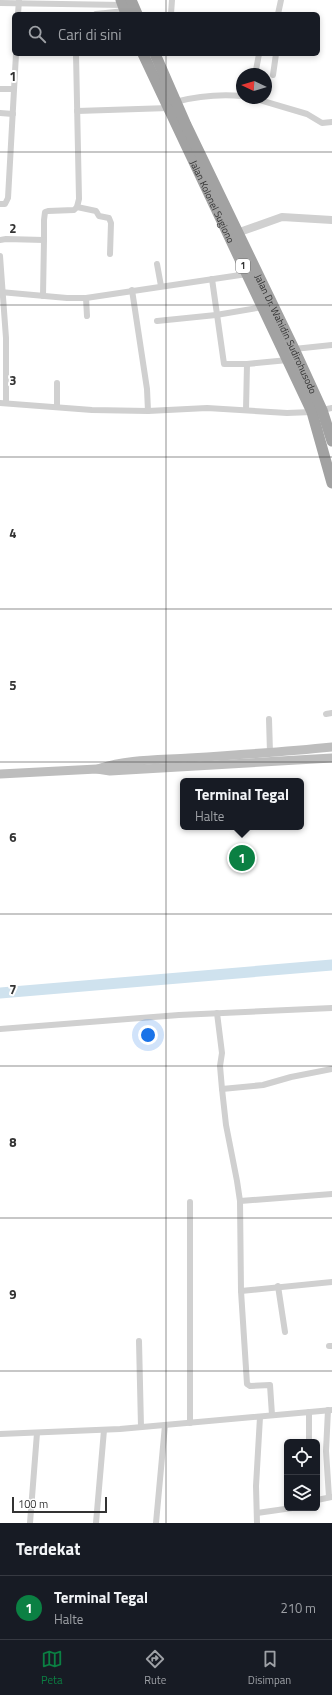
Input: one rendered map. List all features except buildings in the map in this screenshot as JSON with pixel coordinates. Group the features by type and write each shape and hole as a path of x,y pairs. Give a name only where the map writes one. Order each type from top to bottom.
{"highway":[{"path":"125,6 134,12"},
{"name":"1","path":"144,56 172,105"},
{"name":"Jalan Dr. Wahidin Sudirohusodo","path":"156,56 172,105 233,234 294,349 322,410 331,435"},
{"name":"Jalan Kolonel Sugiono","path":"233,234 247,274 288,360 322,410 332,483"}],"main road":[{"path":"0,774 97,769 109,765 145,761 270,753 332,747"},
{"path":"319,749 320,759"},
{"path":"97,769 110,772 332,758"}],"street":[{"path":"171,12 172,0"},
{"path":"278,12 281,0"},
{"path":"0,3 19,2 125,6"},
{"path":"18,12 19,2"},
{"path":"90,4 92,12"},
{"path":"102,12 125,6"},
{"path":"0,204 5,204 8,198 16,56"},
{"path":"43,296 45,212 74,210 77,207 79,199 76,56"},
{"path":"256,68 259,56"},
{"path":"273,75 276,56"},
{"path":"0,89 14,89"},
{"path":"77,111 172,105 191,97 212,95 236,96"},
{"path":"272,104 306,114 322,123 332,122"},
{"path":"0,113 13,114"},
{"path":"77,207 96,211 99,216 109,218 111,223 110,254"},
{"path":"233,234 282,217 332,220"},
{"path":"0,240 44,240"},
{"path":"0,256 1,292 6,338 3,403 92,410 148,411 207,408 287,414 322,410"},
{"path":"157,264 161,286"},
{"path":"1,292 67,298 86,298 247,274"},
{"path":"212,279 224,364 247,364 288,360"},
{"path":"132,290 147,389 148,411"},
{"path":"86,298 87,316"},
{"path":"157,322 216,315 263,307"},
{"path":"294,349 332,345"},
{"path":"246,410 247,364"},
{"path":"57,383 57,407"},
{"path":"269,719 270,753"},
{"path":"0,1029 179,1015 332,1008"},
{"path":"217,1013 222,1053 220,1066 226,1125 240,1201 241,1290 247,1384 250,1386 270,1385 272,1416"},
{"path":"222,1089 263,1085 292,1077 332,1070"},
{"path":"240,1201 332,1194"},
{"path":"190,1202 190,1423"},
{"path":"241,1290 332,1282"},
{"path":"278,1286 285,1332"},
{"path":"139,1341 141,1427"},
{"path":"0,1434 104,1430 330,1410 326,1451 330,1497 320,1499"},
{"path":"309,1412 309,1439"},
{"path":"257,1523 256,1486 260,1417"},
{"path":"156,1523 165,1425"},
{"path":"96,1523 104,1430"},
{"path":"30,1523 38,1433"},
{"path":"257,1513 284,1509"}],"waterway":[{"path":"0,993 332,965"}],"place":[{"name":"Terminal Tegal","path":"242,858"}]}
